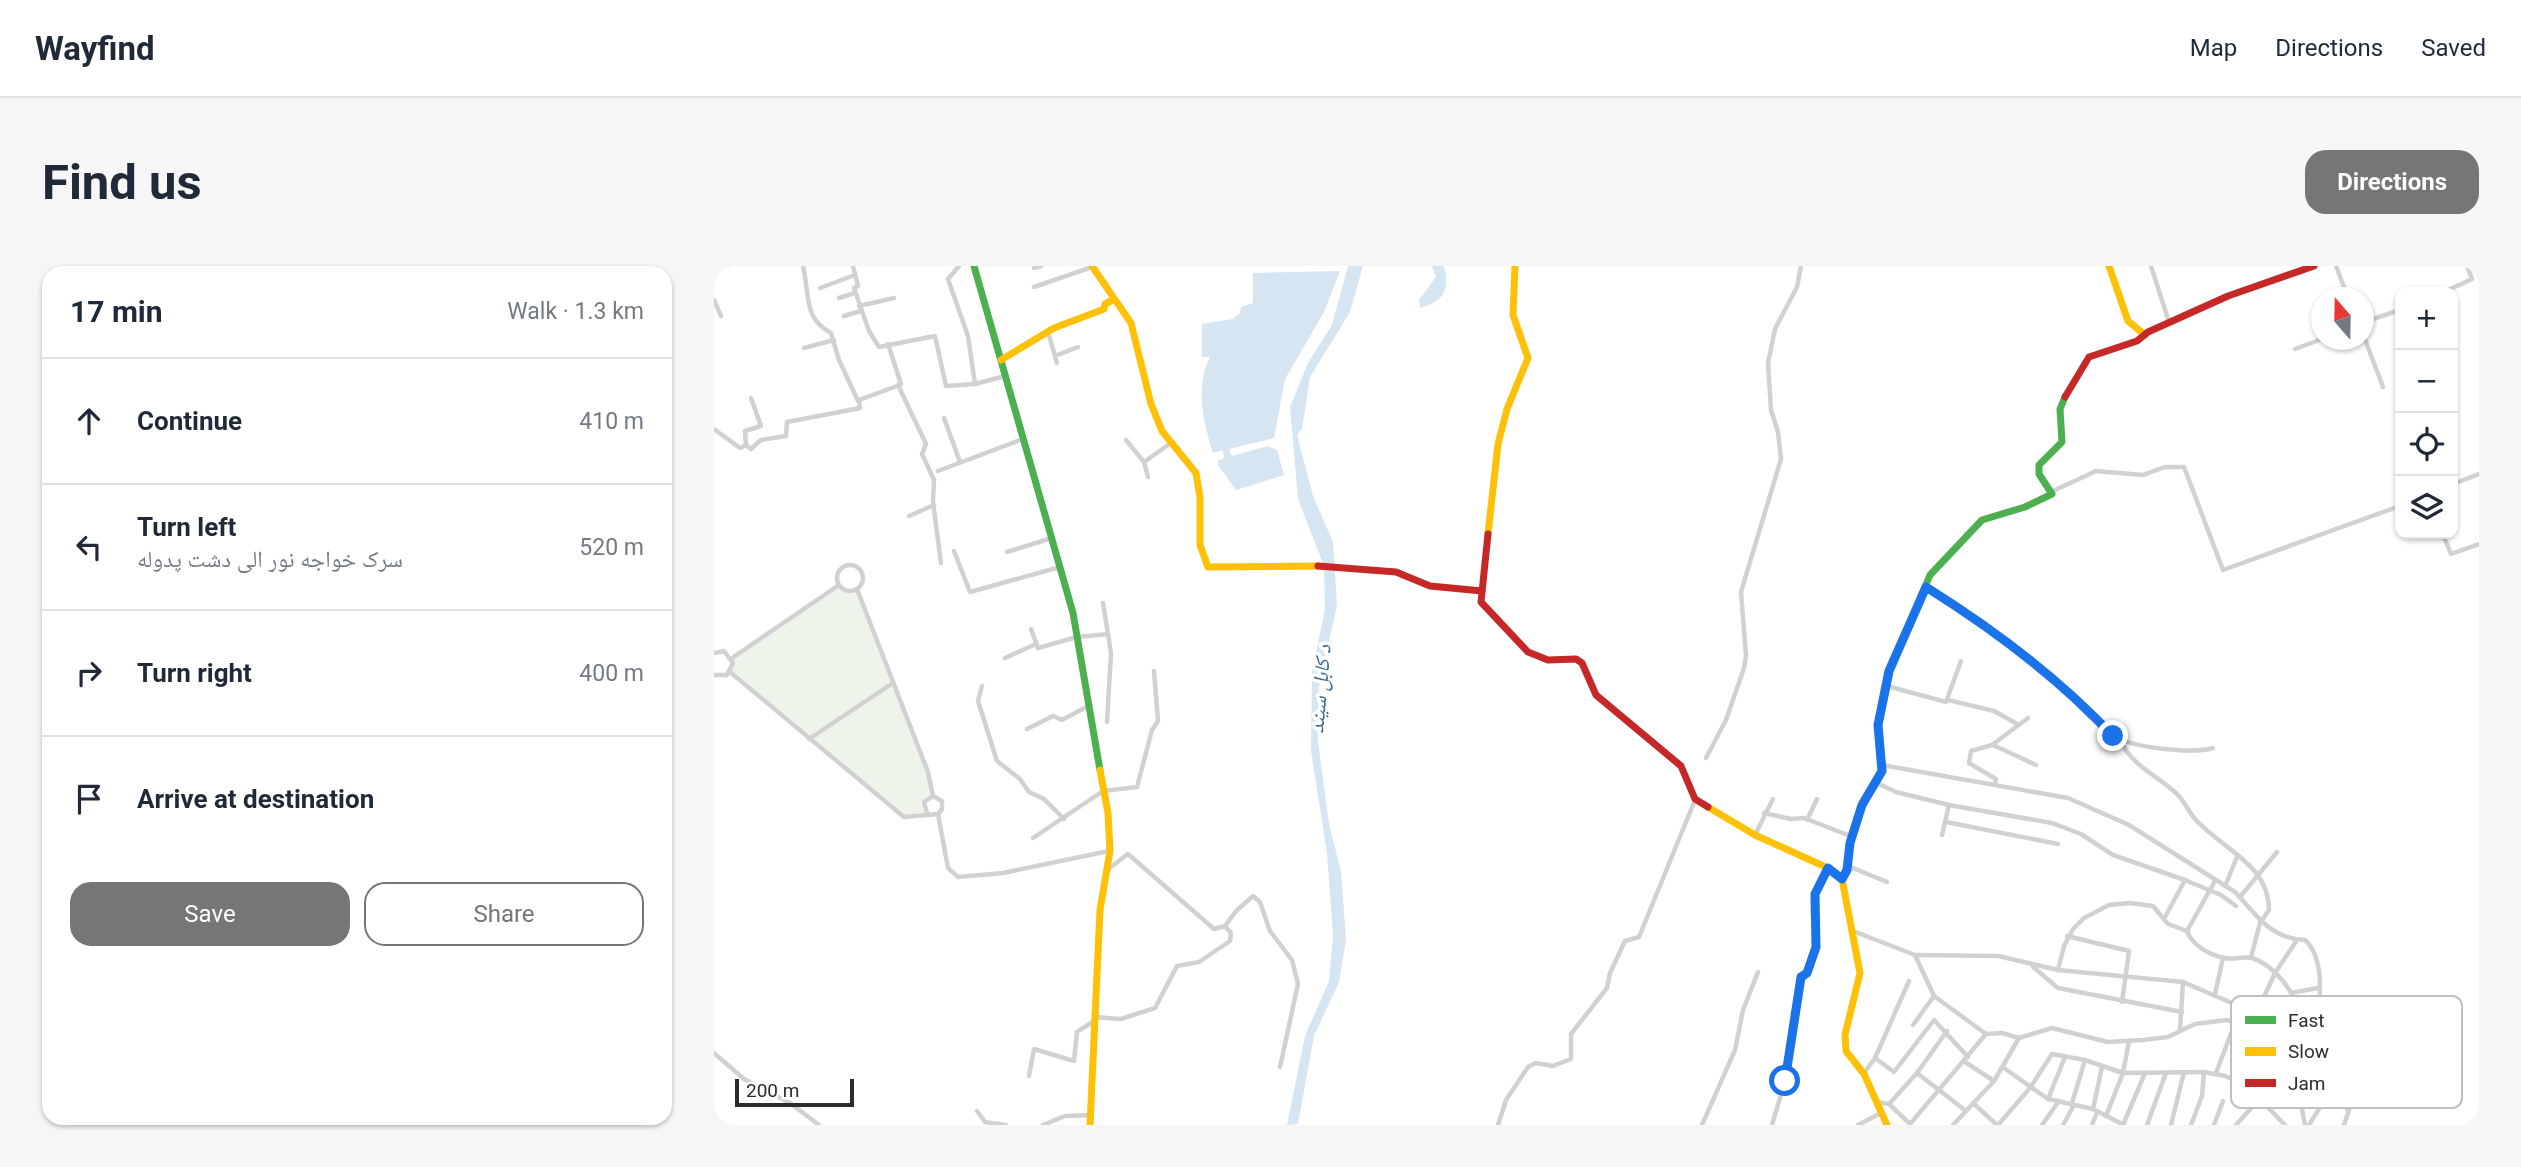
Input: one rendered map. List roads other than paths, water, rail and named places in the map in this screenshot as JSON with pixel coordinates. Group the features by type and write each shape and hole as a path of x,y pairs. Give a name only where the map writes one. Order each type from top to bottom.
{"main road":[{"path":"974,266 1061,567 1077,637 1103,791 1110,851 1100,910 1090,1125"},
{"path":"1516,266 1513,315 1528,358 1507,410 1499,444 1482,605 1528,652 1548,660 1576,659 1582,663 1596,695 1681,765 1695,799 1755,835 1828,868 1842,879"},
{"path":"2112,266 2135,327 2145,335"},
{"path":"1887,1125 1864,1074 1846,1051 1845,1034 1860,973 1842,879 1868,792 1877,783 1882,765 1878,747 1878,725 1886,686 1926,587 1942,559 1982,520 2025,507 2044,499 2053,491 2041,478 2039,465 2062,442 2064,422 2061,405 2082,362 2089,357 2137,341 2169,322 2228,296 2314,266"},
{"path":"1092,267 1131,322 1142,353 1149,404 1171,443 1197,475 1201,502 1198,542 1211,567 1321,566 1396,572 1430,586 1482,591"},
{"path":"1001,360 1048,331 1104,309 1105,304 1113,300"}],"street":[{"path":"751,398 761,426 745,431 746,445 751,449 761,439 786,436 787,422 860,408 839,360 831,333 819,329 811,317 803,266"},
{"path":"853,266 858,285 854,288 855,293 878,347 935,336 946,386 975,384 1005,376"},
{"path":"959,266 948,279 968,336 975,384"},
{"path":"1706,758 1712,742 1726,720 1746,656 1741,592 1781,459 1771,410 1768,363 1776,329 1797,287 1801,266"},
{"path":"2151,266 2169,322"},
{"path":"2336,266 2344,287"},
{"path":"2455,287 2472,279 2467,266"},
{"path":"1034,287 1092,267"},
{"path":"820,288 855,275"},
{"path":"839,298 855,293"},
{"path":"844,316 894,298"},
{"path":"714,300 721,316"},
{"path":"2374,319 2395,312"},
{"path":"1048,331 1057,363"},
{"path":"804,348 834,340"},
{"path":"2295,349 2311,343"},
{"path":"858,401 901,384 900,372 888,344"},
{"path":"1055,356 1078,347"},
{"path":"2369,350 2383,387"},
{"path":"898,386 926,444 922,454 934,480 934,505 942,563"},
{"path":"944,418 960,462"},
{"path":"714,429 740,448 746,445"},
{"path":"937,471 1023,439"},
{"path":"1126,440 1148,466 1148,477"},
{"path":"1144,462 1171,443"},
{"path":"2053,491 2096,471 2143,475 2165,467 2184,467 2223,570 2395,506"},
{"path":"2458,482 2479,474"},
{"path":"909,516 934,505"},
{"path":"1007,552 1053,537"},
{"path":"2445,539 2451,554 2479,544"},
{"path":"954,551 970,592 1061,567"},
{"path":"839,585 839,571 853,566 863,576 857,589 928,772 933,796 942,801 942,809 938,814 948,868 958,877 1003,873 1110,851"},
{"path":"839,585 847,591 857,589"},
{"path":"714,675 722,677 730,672 732,658 839,585"},
{"path":"1926,587 1978,620 2038,665 2119,738 2124,751 2144,772 2177,794 2197,821 2259,873 2269,899 2269,910 2260,923 2251,957"},
{"path":"1103,603 1111,653 1107,722"},
{"path":"1031,629 1036,645 1040,648 1077,637 1108,635"},
{"path":"1005,658 1036,645"},
{"path":"714,653 724,652 732,658"},
{"path":"1948,700 1961,662"},
{"path":"1033,838 1103,791 1139,785 1152,730 1158,721 1154,671"},
{"path":"730,672 904,817 938,814"},
{"path":"809,739 893,684"},
{"path":"982,685 978,701 998,761 1020,779 1029,792 1044,799 1064,819"},
{"path":"1886,686 1994,711 2019,725"},
{"path":"1027,729 1052,716 1062,720 1088,706"},
{"path":"1995,784 1996,779 1969,763 1971,751 1992,745 2028,718"},
{"path":"2119,738 2188,753 2213,748"},
{"path":"1992,745 2036,765"},
{"path":"1882,765 2060,795 2106,813 2225,886 2240,898 2260,923 2298,940 2305,940 2318,956 2318,996"},
{"path":"1877,783 1896,792 1949,805 2052,823 2081,834 2100,850 2185,880 2236,906"},
{"path":"927,813 924,802 933,796"},
{"path":"1498,1125 1506,1100 1528,1067 1536,1063 1553,1066 1571,1059 1572,1034 1608,988 1610,973 1625,941 1639,937 1695,799"},
{"path":"1755,835 1773,799"},
{"path":"1807,820 1817,799"},
{"path":"1942,835 1949,805"},
{"path":"1764,813 1807,820 1853,837"},
{"path":"1946,822 2058,844"},
{"path":"2240,898 2277,852"},
{"path":"1107,870 1128,854 1214,929 1225,926 1236,911 1253,896 1260,902 1274,938 1282,943 1292,961 1298,985 1280,1067"},
{"path":"2225,886 2237,857"},
{"path":"1847,866 1887,882"},
{"path":"1772,1125 1785,1081 1801,977 1807,973 1816,947 1815,894 1828,868"},
{"path":"2164,919 2185,880"},
{"path":"2187,931 2215,881"},
{"path":"2058,970 2067,936 2084,918 2109,905 2145,904 2153,906 2168,924 2187,931 2196,946 2223,958 2251,957 2284,979 2293,996"},
{"path":"1030,1076 1034,1049 1074,1061 1077,1032 1094,1019 1121,1019 1155,1008 1177,966 1199,962 1230,941 1231,933 1225,926"},
{"path":"1853,932 1915,955 1998,956 2058,970 2183,982 2231,1002"},
{"path":"2067,936 2129,951 2122,1002"},
{"path":"2264,996 2275,973 2298,940"},
{"path":"1915,955 1934,996 1986,1034 2002,1033 2018,1038 2052,1028 2108,1042 2168,1037 2212,1020 2231,1022"},
{"path":"2215,994 2223,958"},
{"path":"2033,966 2058,988 2182,1012"},
{"path":"1702,1125 1735,1050 1743,1010 1758,972"},
{"path":"1864,1074 1875,1058 1909,981"},
{"path":"2180,1031 2183,982"},
{"path":"2291,993 2318,988"},
{"path":"1913,1025 1934,996"},
{"path":"1875,1058 1894,1072 1934,1020 1947,1031 1951,1041 1966,1060 1994,1081"},
{"path":"1889,1104 1917,1073 1947,1031"},
{"path":"1877,1102 1889,1104 1911,1125 1986,1034"},
{"path":"2216,1073 2231,1034"},
{"path":"1953,1125 2004,1068 2018,1038"},
{"path":"2106,1116 2123,1073 2129,1041"},
{"path":"714,1053 744,1079 790,1103 819,1125"},
{"path":"1973,1103 1998,1125 2030,1088 2052,1054 2085,1059 2123,1073 2204,1072 2231,1079"},
{"path":"2048,1099 2065,1057"},
{"path":"2063,1125 2073,1104 2085,1059"},
{"path":"2092,1125 2102,1067"},
{"path":"2004,1068 2048,1099 2095,1111 2124,1125 2145,1073"},
{"path":"2171,1125 2184,1072"},
{"path":"2191,1125 2202,1096 2204,1072"},
{"path":"1917,1073 1967,1111"},
{"path":"2147,1125 2166,1073"},
{"path":"2042,1125 2059,1101"},
{"path":"2214,1125 2223,1101"},
{"path":"2236,1125 2251,1108"},
{"path":"2266,1108 2285,1125"},
{"path":"2307,1125 2319,1108"},
{"path":"2344,1125 2349,1110 2346,1108"},
{"path":"977,1111 985,1124 1006,1125"},
{"path":"1858,1125 1882,1112"},
{"path":"1042,1125 1065,1116 1091,1114"},
{"path":"1775,1115 1777,1125"},
{"path":"2270,1125 2275,1117"}],"water":[{"path":"1348,266 1363,266 1350,312 1310,377 1302,429 1297,435 1313,496 1333,542 1337,605 1319,687 1318,741 1329,824 1341,871 1346,940 1339,982 1314,1036 1298,1124 1287,1125 1305,1036 1329,981 1333,935 1327,853 1311,751 1312,673 1325,609 1324,566 1298,499 1290,407 1308,363 1332,325"},
{"path":"1432,266 1444,266 1445,289 1434,302 1420,308 1419,300 1436,277"},
{"path":"1340,271 1324,312 1285,379 1274,438 1229,449 1232,456 1268,446 1277,450 1284,475 1236,490 1218,465 1218,461 1224,458 1223,450 1213,453 1206,429 1202,392 1205,368 1210,357 1202,357 1202,324 1233,319 1240,313 1241,307 1253,303 1253,273"}],"water label":[{"name":"د کابل سيند","path":"1320,689"}]}
